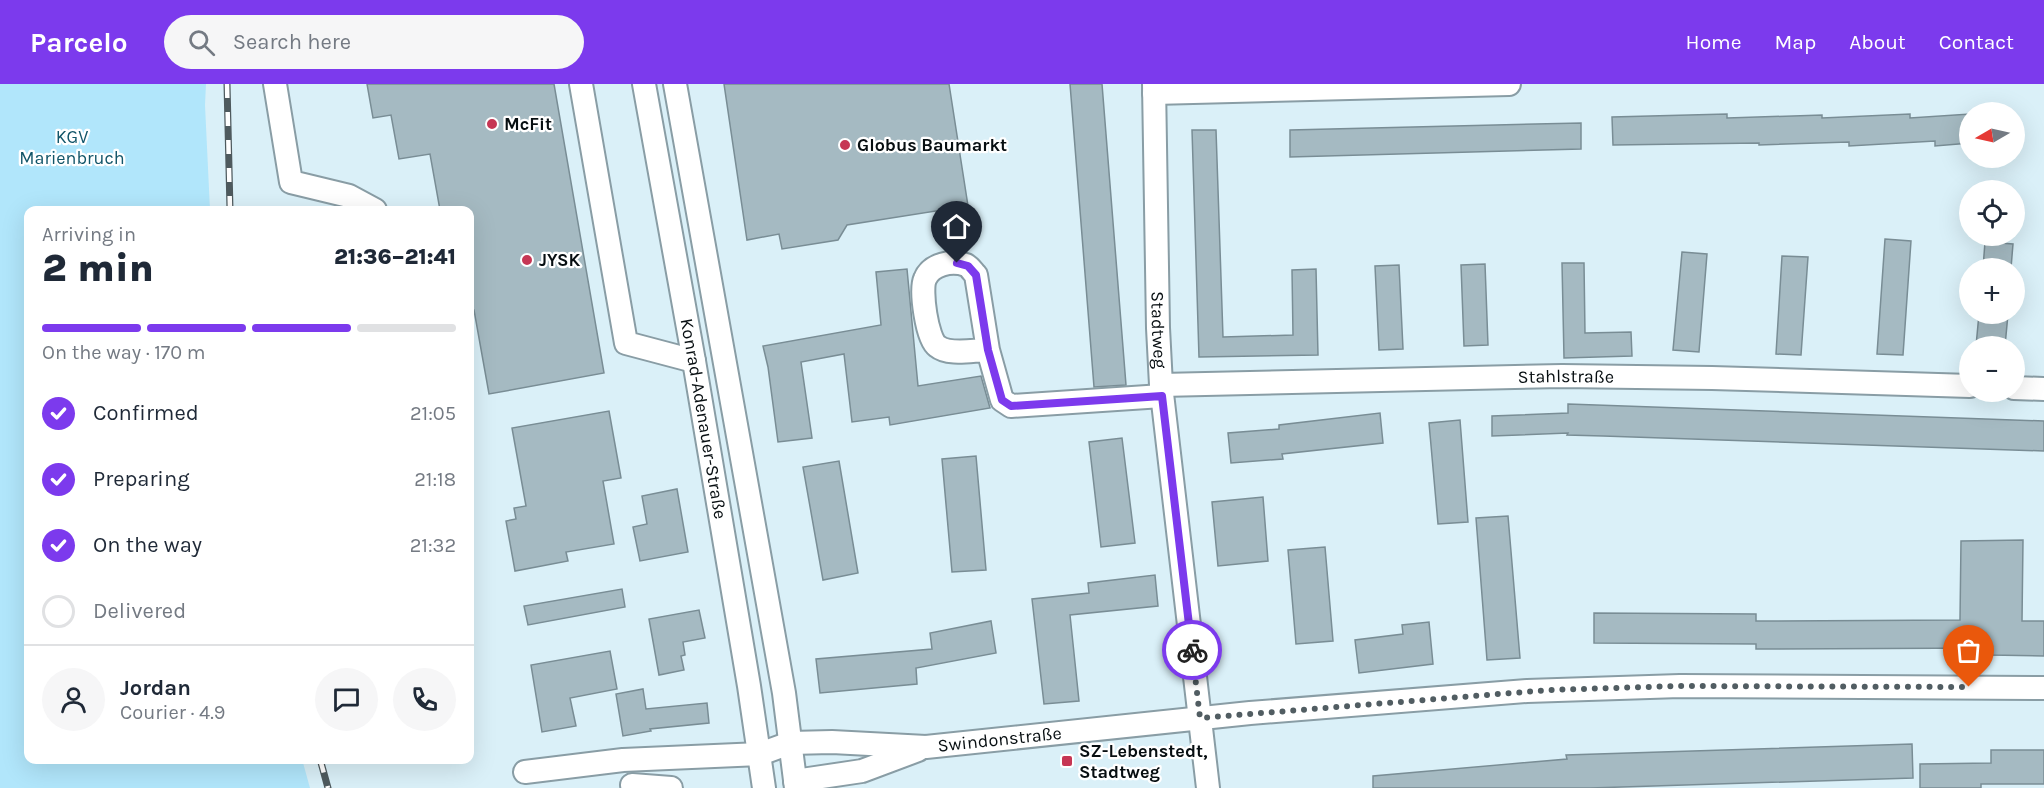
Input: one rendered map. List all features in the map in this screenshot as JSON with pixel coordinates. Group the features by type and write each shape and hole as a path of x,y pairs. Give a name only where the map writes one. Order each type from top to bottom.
{"street":[{"path":"275,84 291,182 349,196 368,206"},
{"path":"581,84 626,343 694,361"},
{"name":"Konrad-Adenauer-Straße","path":"644,84 694,361 764,788"},
{"name":"Konrad-Adenauer-Straße","path":"675,84 782,682 796,784"},
{"path":"1154,88 1509,84"},
{"name":"Stadtweg","path":"1154,88 1161,391 1208,788"},
{"name":"Stahlstraße","path":"988,350 1002,400 1011,406 1161,391 1562,376 1959,386"},
{"path":"2025,388 2044,389"},
{"name":"Swindonstraße","path":"790,743 832,742 926,747 1200,718 1527,691 1680,686 2044,688"},
{"path":"525,772 623,760 760,754 790,743"},
{"name":"Swindonstraße","path":"796,784 862,771 926,747"},
{"path":"760,754 796,784"},
{"path":"623,760 633,786 671,788"}],"green space":[{"name":"KGV Marienbruch","path":"0,84 206,84 210,206 24,206 24,764 303,764 310,788 0,788"}],"building":[{"name":"JYSK","path":"367,84 554,84 604,373 489,394 474,310 474,206 439,206 430,154 399,159 391,115 373,118"},
{"name":"Globus Baumarkt","path":"724,84 949,84 968,206 847,225 838,240 782,249 779,234 747,240"},
{"path":"1070,84 1102,84 1126,385 1094,387"},
{"path":"1727,114 1727,118 1822,115 1822,118 1910,114 1910,118 1959,115 1959,144 1935,146 1935,141 1849,146 1849,142 1759,145 1759,143 1613,145 1612,117"},
{"path":"1581,123 1581,149 1290,157 1290,130"},
{"path":"1192,130 1216,130 1223,337 1293,335 1292,270 1316,269 1318,355 1199,357"},
{"path":"1885,239 1911,241 1903,355 1877,354"},
{"path":"1985,246 2013,246 2012,258 1984,258"},
{"path":"1682,252 1707,254 1699,352 1673,350"},
{"path":"1782,256 1808,257 1801,355 1776,354"},
{"path":"1562,263 1584,263 1585,333 1631,332 1632,356 1564,358"},
{"path":"1485,264 1488,345 1464,346 1461,265"},
{"path":"1399,265 1403,349 1379,350 1375,266"},
{"path":"907,269 918,386 981,376 990,408 890,425 889,417 852,422 844,354 801,362 812,438 778,442 763,346 881,325 876,272"},
{"path":"1978,324 2007,324 2006,336 1977,336"},
{"path":"1568,404 2044,421 2044,451 1567,435 1568,433 1492,436 1492,416 1568,413"},
{"path":"609,411 621,478 603,481 614,544 566,552 568,561 515,571 506,521 516,519 514,508 526,506 512,428"},
{"path":"1380,413 1383,443 1282,454 1283,459 1231,463 1228,433 1279,429 1279,425"},
{"path":"1460,420 1468,522 1438,524 1429,423"},
{"path":"1122,438 1135,543 1101,547 1089,442"},
{"path":"976,456 986,570 952,572 942,459"},
{"path":"839,461 858,573 823,580 803,467"},
{"path":"677,489 688,552 640,561 633,527 647,524 642,496"},
{"path":"1263,497 1268,561 1218,566 1212,502"},
{"path":"1508,516 1520,658 1487,660 1476,518"},
{"path":"2023,540 2022,621 2044,621 2044,656 1990,655 1990,648 1756,649 1756,644 1594,643 1594,613 1756,614 1756,621 1960,620 1961,541"},
{"path":"1325,547 1333,641 1296,644 1288,550"},
{"path":"1155,575 1158,606 1070,615 1079,701 1044,704 1032,599 1089,593 1088,583"},
{"path":"622,589 625,607 528,625 524,606"},
{"path":"699,610 705,638 683,642 685,655 681,656 684,670 659,675 649,619"},
{"path":"991,621 996,653 916,668 917,684 820,693 816,659 932,649 930,633"},
{"path":"1429,622 1433,664 1359,673 1355,640 1403,634 1402,625"},
{"path":"610,651 617,689 570,698 576,726 542,732 531,665"},
{"path":"643,689 646,709 707,703 709,723 650,729 651,731 623,736 616,694"},
{"path":"1912,744 1913,778 1590,788 1373,788 1373,776 1567,759 1566,755"},
{"path":"1991,750 2044,750 2044,784 1981,784 1981,788 1920,788 1920,764 1991,763"}],"railway":[{"path":"227,84 230,206"},
{"path":"321,764 328,788"}],"way so far":[{"path":"1192,650 1200,718 1549,690 1680,686 1969,687"}],"place":[{"name":"McFit","path":"492,124"},
{"name":"Globus Baumarkt","path":"845,145"},
{"name":"JYSK","path":"527,260"},
{"name":"SZ-Lebenstedt, Stadtweg","path":"1067,761"}],"route":[{"path":"957,263 968,266 976,275 988,350 1002,400 1011,406 1162,396 1192,650"}]}
